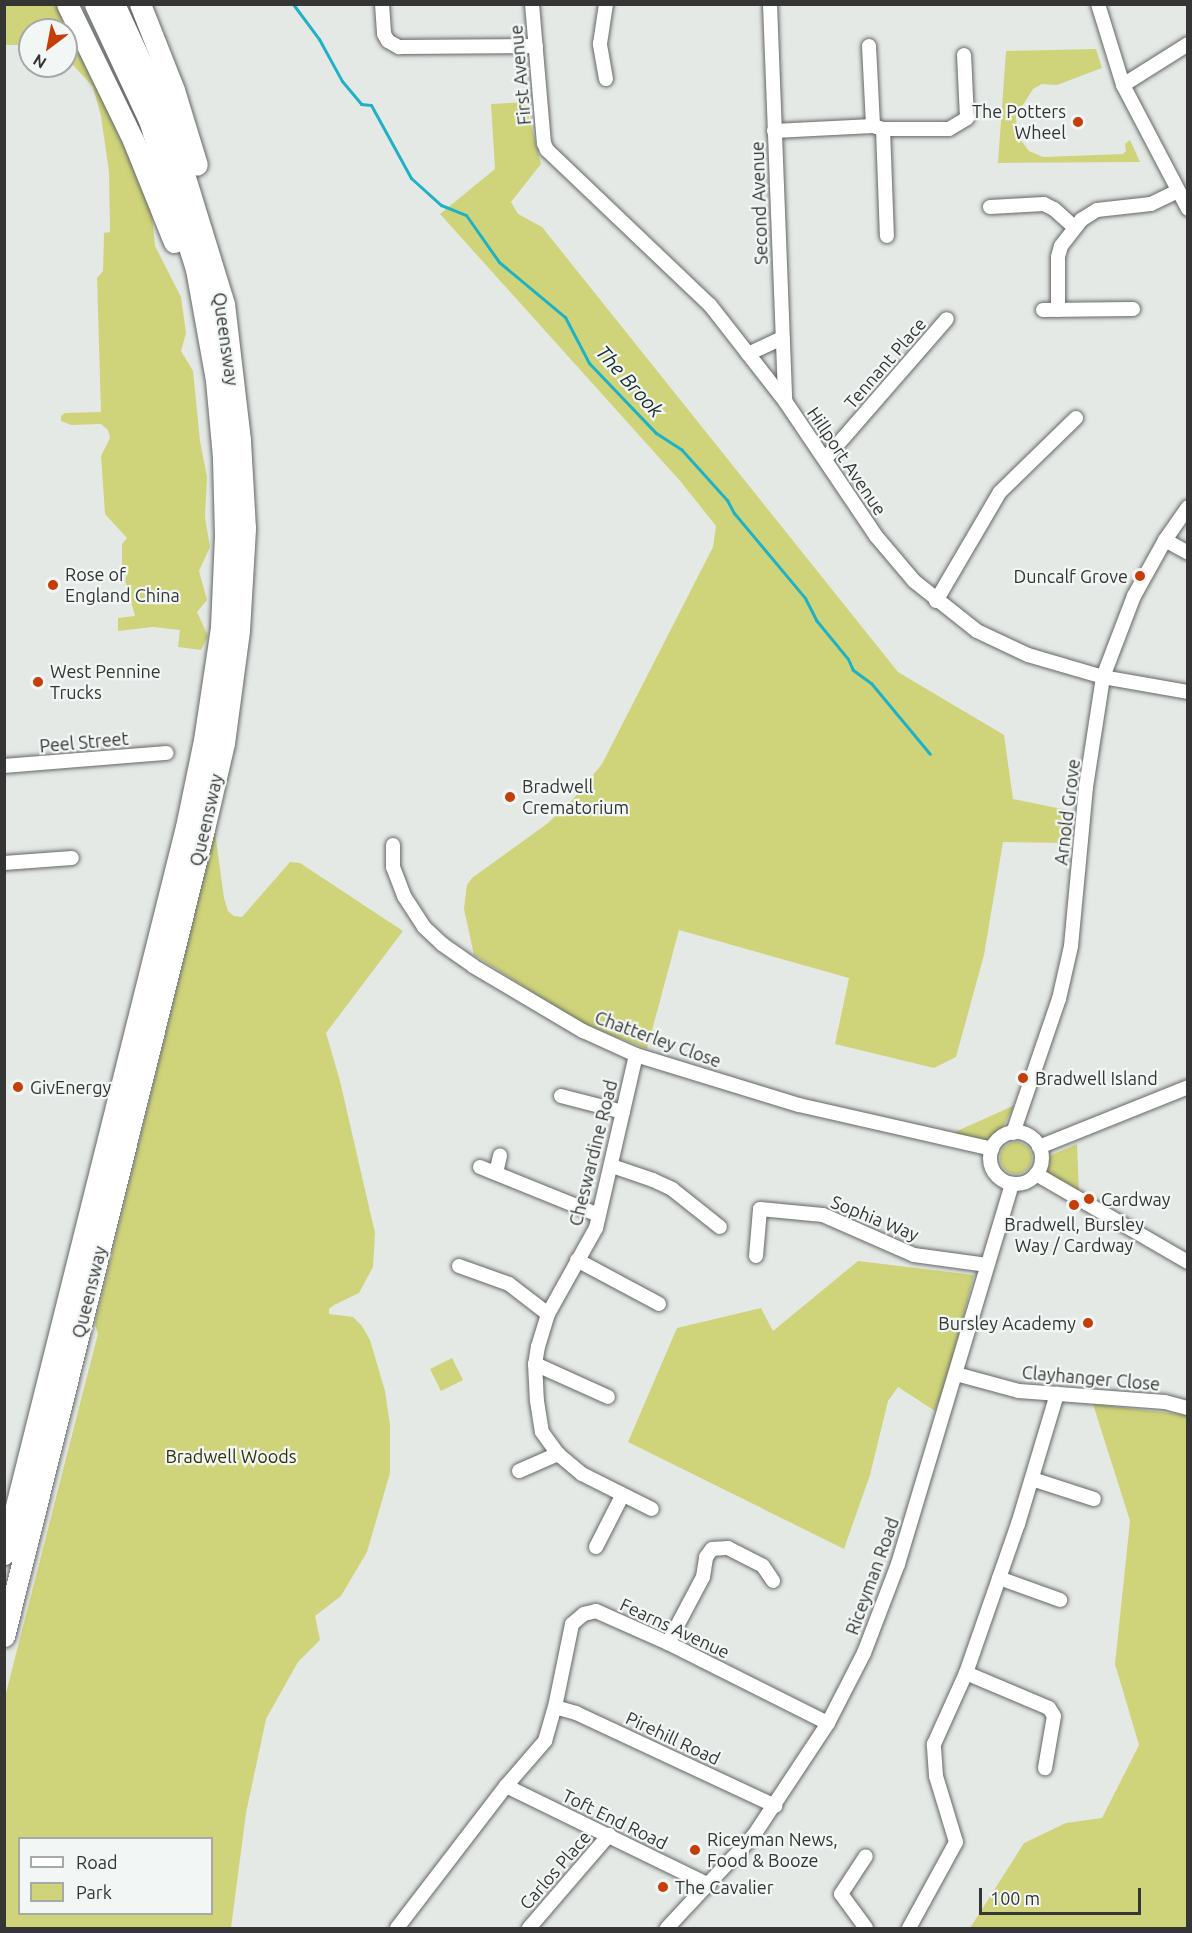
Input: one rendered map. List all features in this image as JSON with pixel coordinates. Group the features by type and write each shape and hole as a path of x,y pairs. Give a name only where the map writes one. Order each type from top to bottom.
{"highway":[{"path":"67,4 133,140 168,224 216,380"},
{"name":"Queensway","path":"4,1554 186,827 204,740 221,627 225,535 223,457 216,380 196,269 164,163 129,73 96,4"},
{"name":"Queensway","path":"4,1636 224,743 239,630 245,528 240,440 224,304 167,119 114,4"},
{"path":"140,4 174,90 202,183 224,304"}],"street":[{"path":"382,4 384,34 388,41 399,47 536,46"},
{"name":"First Avenue","path":"532,4 544,143"},
{"path":"606,4 600,44 606,79"},
{"name":"Second Avenue","path":"770,4 785,401"},
{"path":"1098,4 1123,85 1188,209"},
{"path":"1123,85 1188,44"},
{"path":"869,46 887,236"},
{"path":"774,131 878,127 949,129 967,118 961,63"},
{"name":"Hillport Avenue","path":"544,143 553,158 682,276 710,305 785,401 888,552 936,601 977,631 1028,655 1103,677 1188,692"},
{"path":"1058,309 1058,257 1061,246 1074,227 1097,210 1151,204 1178,191"},
{"path":"990,207 1044,204 1054,209 1074,227"},
{"path":"1043,310 1133,309"},
{"name":"Tennant Place","path":"826,458 947,319"},
{"path":"748,354 782,338"},
{"path":"936,601 1000,492 1076,418"},
{"name":"Arnold Grove","path":"1013,1133 1059,999 1071,946 1086,787 1103,677 1134,596 1165,540 1188,507"},
{"path":"1165,540 1188,553"},
{"name":"Peel Street","path":"4,766 166,753"},
{"name":"Chatterley Close","path":"393,845 393,867 404,896 424,927 442,944 473,966 583,1031 636,1054 799,1106 992,1149"},
{"path":"4,863 72,858"},
{"name":"Cheswardine Road","path":"636,1054 596,1228 549,1314 538,1346 535,1364 542,1432 558,1454 582,1474 652,1509"},
{"path":"1039,1147 1188,1087"},
{"path":"570,1094 623,1112"},
{"path":"1013,1133 1030,1137 1039,1147 1041,1165 1036,1174 1021,1184 1012,1184 995,1173 991,1165 992,1149 1000,1138 1013,1133"},
{"path":"495,1173 500,1155"},
{"path":"612,1166 653,1179 672,1189 690,1200 720,1227"},
{"path":"480,1167 599,1215"},
{"path":"1036,1174 1188,1262"},
{"name":"Riceyman Road","path":"667,1929 754,1835 775,1806 828,1723 864,1653 898,1564 1012,1184"},
{"name":"Sophia Way","path":"756,1256 760,1209 824,1215 914,1255 987,1265"},
{"path":"577,1260 659,1304"},
{"path":"459,1266 509,1284 549,1314"},
{"path":"535,1364 608,1397"},
{"name":"Clayhanger Close","path":"956,1374 1019,1391 1165,1402 1188,1408"},
{"path":"909,1929 956,1842 936,1776 934,1744 966,1673 1032,1479 1057,1394"},
{"path":"519,1471 558,1454"},
{"path":"1032,1479 1094,1499"},
{"path":"596,1547 622,1496"},
{"path":"668,1643 703,1577 706,1557 712,1549 728,1548 763,1566 773,1581"},
{"path":"999,1578 1060,1600"},
{"name":"Fearns Avenue","path":"397,1929 506,1786 545,1741 555,1707 572,1624 584,1614 596,1611 668,1643 828,1723"},
{"path":"966,1673 1049,1708 1054,1716 1043,1761"},
{"name":"Pirehill Road","path":"555,1707 576,1713 775,1806"},
{"name":"Toft End Road","path":"506,1786 709,1885"},
{"name":"Carlos Place","path":"529,1929 609,1835"},
{"path":"866,1856 841,1894 866,1929"}],"green space":[{"path":"4,5 59,5 65,18 18,18 18,45 5,45"},
{"path":"78,46 151,205 155,246 181,297 186,333 181,351 193,371 200,441 207,477 205,517 210,547 199,571 207,600 197,612 208,636 201,650 178,647 180,630 153,627 118,631 118,618 135,616 125,580 129,569 122,565 122,544 127,538 105,514 101,456 110,438 108,430 101,424 71,425 61,421 61,416 65,413 101,412 97,278 103,271 104,233 110,232 109,172 101,116 93,87 78,70"},
{"path":"1096,49 1102,68 1057,85 1042,84 1033,89 1016,116 1017,135 1029,151 1043,157 1123,154 1126,151 1125,144 1130,140 1140,162 998,163 1006,51"},
{"path":"525,102 541,164 511,202 518,214 542,227 898,672 1004,735 1013,799 1067,810 1066,843 1003,842 984,955 956,1057 934,1068 835,1044 849,978 679,930 647,1049 584,1024 474,955 464,909 467,885 472,878 548,823 573,799 602,764 713,547 716,526 681,482 440,214 495,169 491,104"},
{"name":"Bradwell Woods","path":"215,832 224,898 228,911 234,916 242,917 290,862 300,863 403,931 326,1033 340,1081 375,1233 373,1267 359,1293 334,1305 329,1309 329,1314 353,1317 362,1326 370,1340 385,1391 390,1425 390,1473 367,1552 341,1596 315,1616 320,1640 298,1662 266,1719 246,1813 231,1928 5,1928 5,1697 98,1334 95,1324"},
{"path":"1015,1105 994,1143 955,1135 955,1132"},
{"path":"1016,1142 1028,1146 1032,1158 1028,1170 1016,1174 1004,1170 1000,1158 1004,1146"},
{"path":"1077,1144 1079,1192 1047,1174 1045,1167 1049,1156"},
{"path":"858,1261 974,1275 947,1380 935,1411 898,1387 888,1401 870,1475 844,1549 628,1442 677,1328 761,1308 773,1331"},
{"path":"452,1358 463,1380 441,1391 430,1369"},
{"path":"1093,1404 1187,1415 1187,1928 970,1928 1024,1843 1066,1823 1102,1818 1139,1745 1115,1664 1130,1521"}],"waterway":[{"name":"The Brook","path":"293,4 319,39 342,81 361,104 371,105 411,178 441,205 466,215 499,262 565,317 589,363 656,433 681,449 727,500 734,513 805,598 816,620 848,659 853,670 871,683 930,754"}],"place":[{"name":"The Potters Wheel","path":"1078,122"},
{"name":"Duncalf Grove","path":"1140,576"},
{"name":"Rose of England China","path":"53,585"},
{"name":"West Pennine Trucks","path":"38,682"},
{"name":"Bradwell Crematorium","path":"510,797"},
{"name":"Bradwell Island","path":"1023,1078"},
{"name":"GivEnergy","path":"18,1087"},
{"name":"Cardway","path":"1089,1199"},
{"name":"Bradwell, Bursley Way / Cardway","path":"1074,1205"},
{"name":"Bursley Academy","path":"1088,1323"},
{"name":"Riceyman News, Food & Booze","path":"695,1850"},
{"name":"The Cavalier","path":"663,1887"}]}
